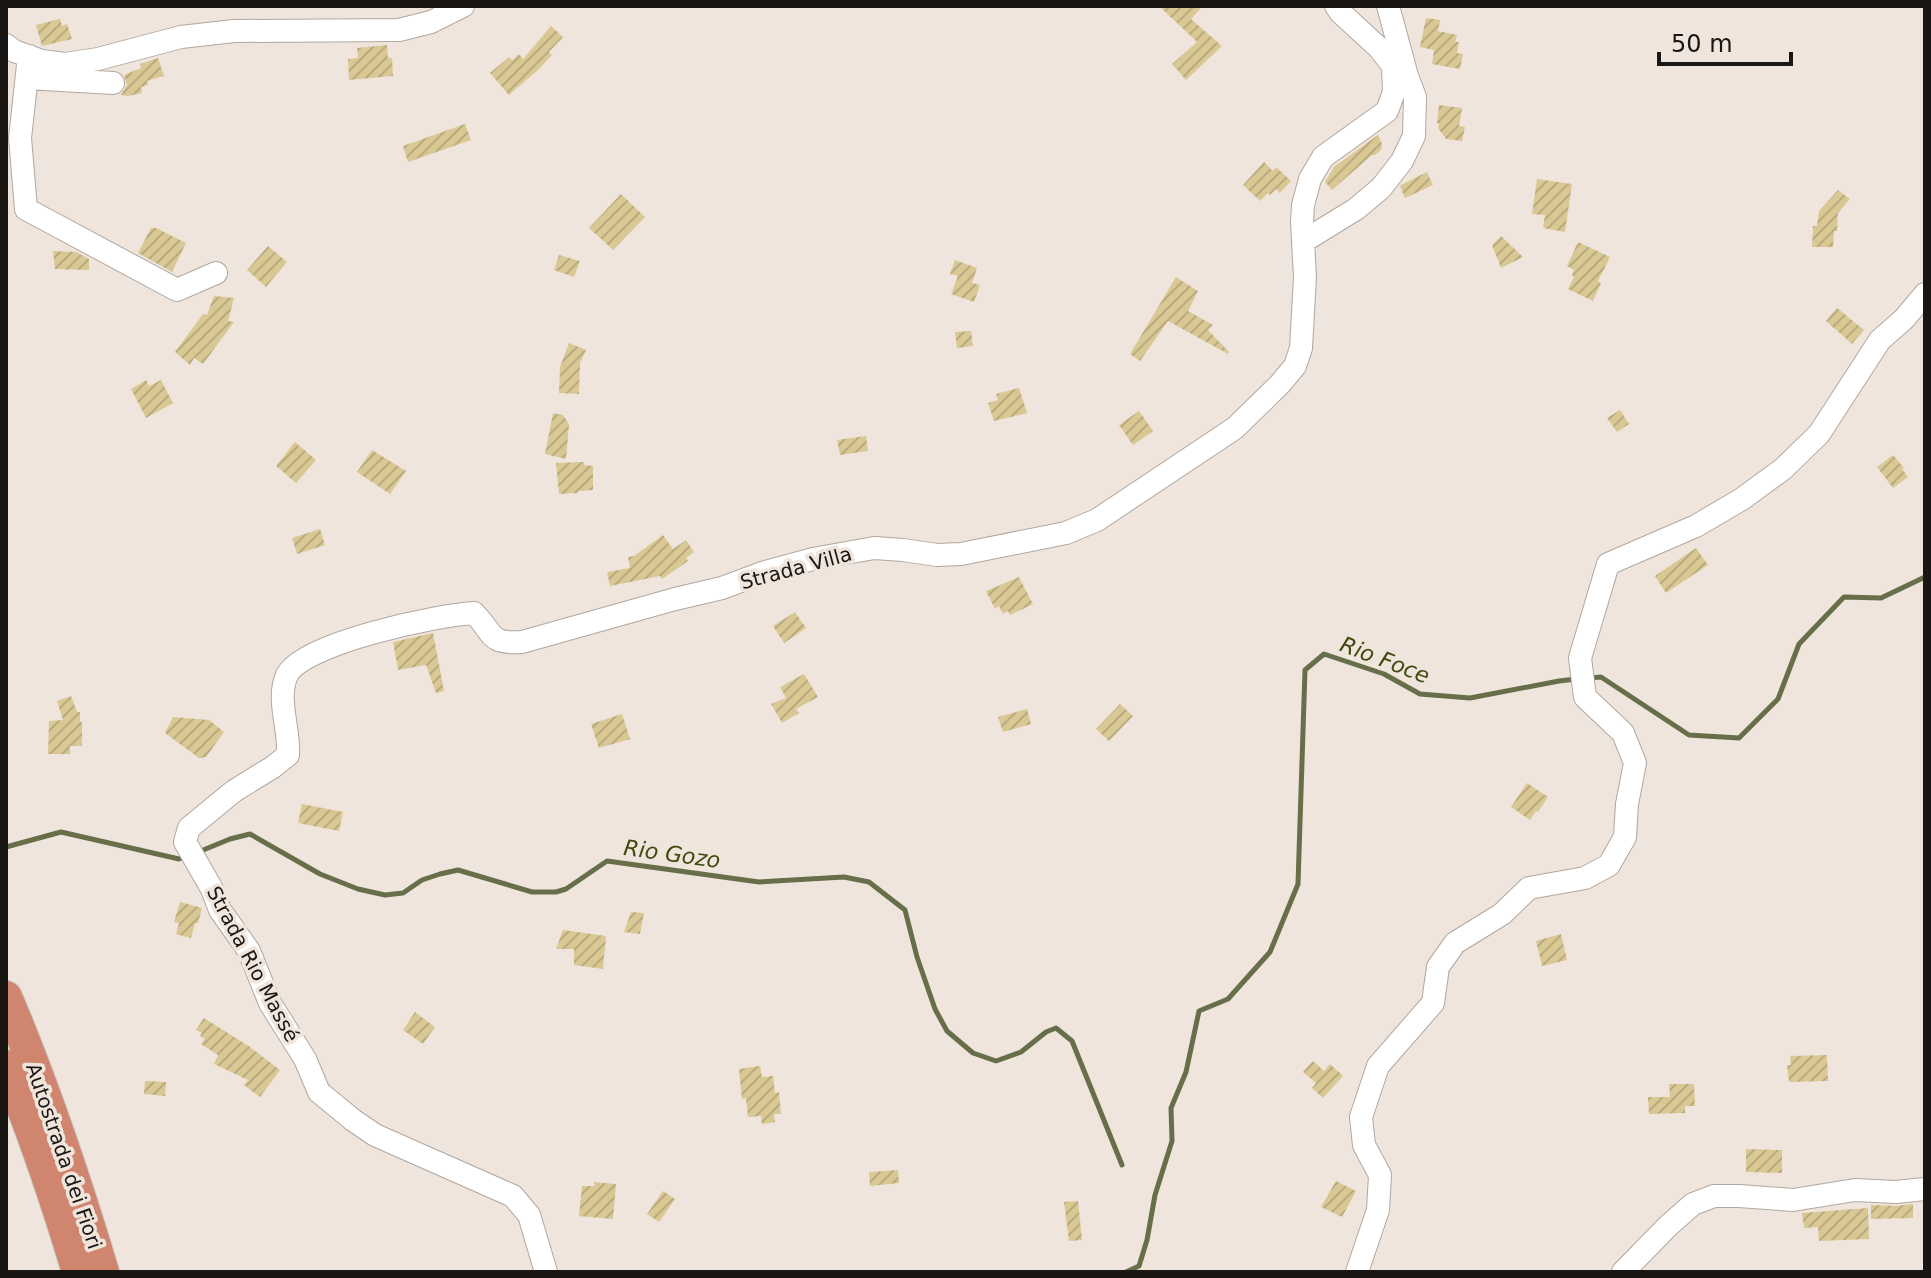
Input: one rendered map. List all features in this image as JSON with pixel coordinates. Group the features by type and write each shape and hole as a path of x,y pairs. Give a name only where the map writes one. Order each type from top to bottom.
{"highway":[{"name":"Autostrada dei Fiori","path":"6,997 46,1097 103,1272"},
{"name":"Autostrada dei Fiori","path":"6,1066 26,1113 78,1272"}],"street":[{"path":"28,67 42,61 65,64 98,59 181,37 234,31 399,30 431,22 463,6"},
{"path":"1304,241 1356,209 1381,188 1402,161 1414,136 1415,97 1400,71 1336,6"},
{"path":"1388,6 1400,71"},
{"path":"6,45 28,67 113,83"},
{"path":"28,67 20,138 26,209 177,290 216,273"},
{"name":"Strada Villa","path":"197,864 185,842 189,828 234,791 288,755 289,739 282,690 285,681 289,672 307,656 325,648 407,623 474,613 495,640 522,642 722,588 813,559 874,548 937,555 961,554 1066,533 1097,520 1235,428 1295,366 1301,348 1305,277 1303,205 1310,179 1323,157 1387,111 1400,71"},
{"path":"1357,1272 1378,1210 1380,1175 1364,1145 1361,1117 1378,1066 1433,1003 1438,967 1455,943 1502,914 1529,888 1585,878 1609,865 1625,837 1627,804 1635,763 1623,733 1585,697 1580,658 1608,564 1696,526 1742,499 1783,469 1819,434 1880,340 1904,319 1925,294"},
{"name":"Strada Rio Massé","path":"197,864 220,910 249,951 270,1003 305,1059 319,1092 375,1135 513,1196 529,1215 546,1272"},
{"path":"1623,1272 1693,1204 1714,1196 1793,1200 1855,1190 1896,1192 1925,1189"}],"building":[{"path":"1159,6 1203,6 1191,19 1222,46 1186,80 1172,64 1197,42"},
{"path":"1426,18 1440,20 1438,31 1457,35 1457,53 1463,54 1460,69 1432,64 1434,50 1420,47"},
{"path":"60,19 62,26 67,24 72,39 42,46 36,25"},
{"path":"551,26 563,37 539,69 509,95 490,73 509,57 512,60 519,54 523,59"},
{"path":"387,45 388,58 392,58 393,76 349,80 348,59 358,58 357,48"},
{"path":"158,58 164,76 147,81 148,85 141,87 142,93 121,95 127,85 124,75 141,68 140,64"},
{"path":"1439,105 1462,108 1459,126 1465,127 1462,141 1446,139 1438,128"},
{"path":"465,124 471,140 408,162 403,146"},
{"path":"1378,135 1381,150 1332,190 1325,182 1334,167"},
{"path":"1264,162 1273,171 1276,167 1291,181 1280,193 1276,189 1260,201 1243,185"},
{"path":"1427,172 1433,185 1405,198 1400,186"},
{"path":"1537,179 1572,184 1565,232 1543,228 1545,215 1532,214"},
{"path":"1838,190 1850,199 1838,213 1833,247 1812,247 1813,226 1817,226 1819,211"},
{"path":"621,194 645,217 613,250 589,228"},
{"path":"151,228 186,243 172,272 138,253"},
{"path":"1501,236 1523,257 1501,268 1492,245"},
{"path":"1578,242 1610,257 1598,281 1601,283 1593,301 1568,289 1574,270 1567,266"},
{"path":"268,246 287,262 266,287 247,270"},
{"path":"53,251 76,252 89,259 89,270 55,269"},
{"path":"559,255 580,261 574,277 554,270"},
{"path":"955,260 977,268 972,283 980,285 974,302 951,294 958,276 950,274"},
{"path":"1176,277 1198,291 1188,311 1213,325 1208,330 1228,354 1168,321 1140,361 1130,354"},
{"path":"214,296 234,298 228,321 234,322 203,364 194,358 190,365 175,352 203,314 207,315"},
{"path":"1837,308 1864,330 1852,344 1826,321"},
{"path":"971,331 973,346 957,348 955,332"},
{"path":"569,343 586,350 580,363 579,394 559,393 560,367"},
{"path":"146,380 149,386 161,380 173,403 146,418 131,389"},
{"path":"1019,388 1027,413 994,421 988,403 998,400 996,394"},
{"path":"1620,410 1629,424 1617,432 1607,418"},
{"path":"1139,411 1153,431 1133,445 1119,425"},
{"path":"553,413 563,415 569,424 566,459 545,454"},
{"path":"866,436 868,451 840,455 837,440"},
{"path":"295,442 316,460 296,483 276,466"},
{"path":"372,450 406,471 390,494 357,472"},
{"path":"1893,455 1908,477 1893,488 1877,467"},
{"path":"584,462 584,465 593,466 593,490 559,494 556,463"},
{"path":"320,529 325,545 297,554 292,538"},
{"path":"663,535 673,549 686,540 694,552 686,558 688,561 662,579 660,576 610,586 607,572 630,568 628,557"},
{"path":"1696,548 1708,565 1666,593 1655,576"},
{"path":"1019,577 1033,604 1010,615 1008,611 1003,614 999,606 995,609 986,591"},
{"path":"795,612 806,628 784,643 773,626"},
{"path":"433,633 444,691 436,693 426,665 398,670 393,642"},
{"path":"804,674 818,697 796,709 799,713 782,723 771,704 786,698 780,687"},
{"path":"71,696 77,712 80,712 82,746 70,746 70,754 48,754 49,721 63,720 57,701"},
{"path":"1120,704 1133,716 1109,741 1096,729"},
{"path":"1027,709 1031,724 1003,732 998,717"},
{"path":"622,714 630,739 599,748 591,724"},
{"path":"173,717 209,720 224,732 206,757 199,758 165,733"},
{"path":"1527,783 1548,797 1530,820 1511,807"},
{"path":"302,804 343,812 339,831 298,823"},
{"path":"180,902 202,908 191,938 176,934 179,923 174,922"},
{"path":"631,912 644,913 640,934 624,932"},
{"path":"563,930 606,936 603,969 574,965 574,949 556,949"},
{"path":"1561,934 1567,960 1542,966 1536,941"},
{"path":"415,1012 435,1027 423,1044 403,1030"},
{"path":"204,1018 280,1070 260,1097 244,1085 248,1080 214,1064 218,1055 201,1044 205,1039 196,1030"},
{"path":"1827,1055 1828,1081 1789,1082 1787,1065 1791,1065 1790,1056"},
{"path":"1313,1061 1324,1071 1330,1064 1343,1076 1323,1098 1312,1088 1316,1083 1303,1072"},
{"path":"760,1066 762,1077 773,1076 775,1093 779,1092 781,1114 774,1114 775,1122 762,1124 761,1116 748,1117 746,1098 742,1099 739,1069"},
{"path":"145,1081 166,1082 165,1096 144,1094"},
{"path":"1669,1084 1694,1084 1695,1106 1685,1106 1685,1113 1649,1114 1648,1097 1670,1097"},
{"path":"1746,1149 1782,1150 1782,1173 1746,1172"},
{"path":"898,1170 899,1183 870,1186 869,1172"},
{"path":"1336,1181 1356,1191 1342,1217 1321,1207"},
{"path":"594,1182 616,1184 613,1219 579,1216 582,1186 595,1186"},
{"path":"663,1191 675,1199 659,1222 647,1214"},
{"path":"1078,1201 1082,1240 1069,1241 1064,1202"},
{"path":"1913,1204 1913,1218 1871,1219 1871,1205"},
{"path":"1868,1208 1869,1239 1819,1241 1818,1227 1804,1228 1802,1213"}],"waterway":[{"name":"Rio Foce","path":"1590,678 1601,677 1689,735 1739,738 1778,699 1799,644 1844,597 1881,598 1925,577"},
{"name":"Rio Foce","path":"1126,1272 1139,1266 1147,1240 1155,1195 1172,1141 1171,1108 1186,1072 1199,1011 1228,999 1270,952 1298,884 1305,670 1324,654 1384,674 1420,694 1470,698 1576,679"},
{"name":"Rio Gozo","path":"6,847 61,832 179,859 187,856"},
{"name":"Rio Gozo","path":"196,853 250,834 320,874 358,889 385,895 403,893 422,880 458,870 532,892 556,892 566,889 607,861 759,882 844,877 869,882 905,910 935,1009 947,1031 973,1053 996,1061 1021,1052 1056,1028 1072,1041 1122,1165"}]}
